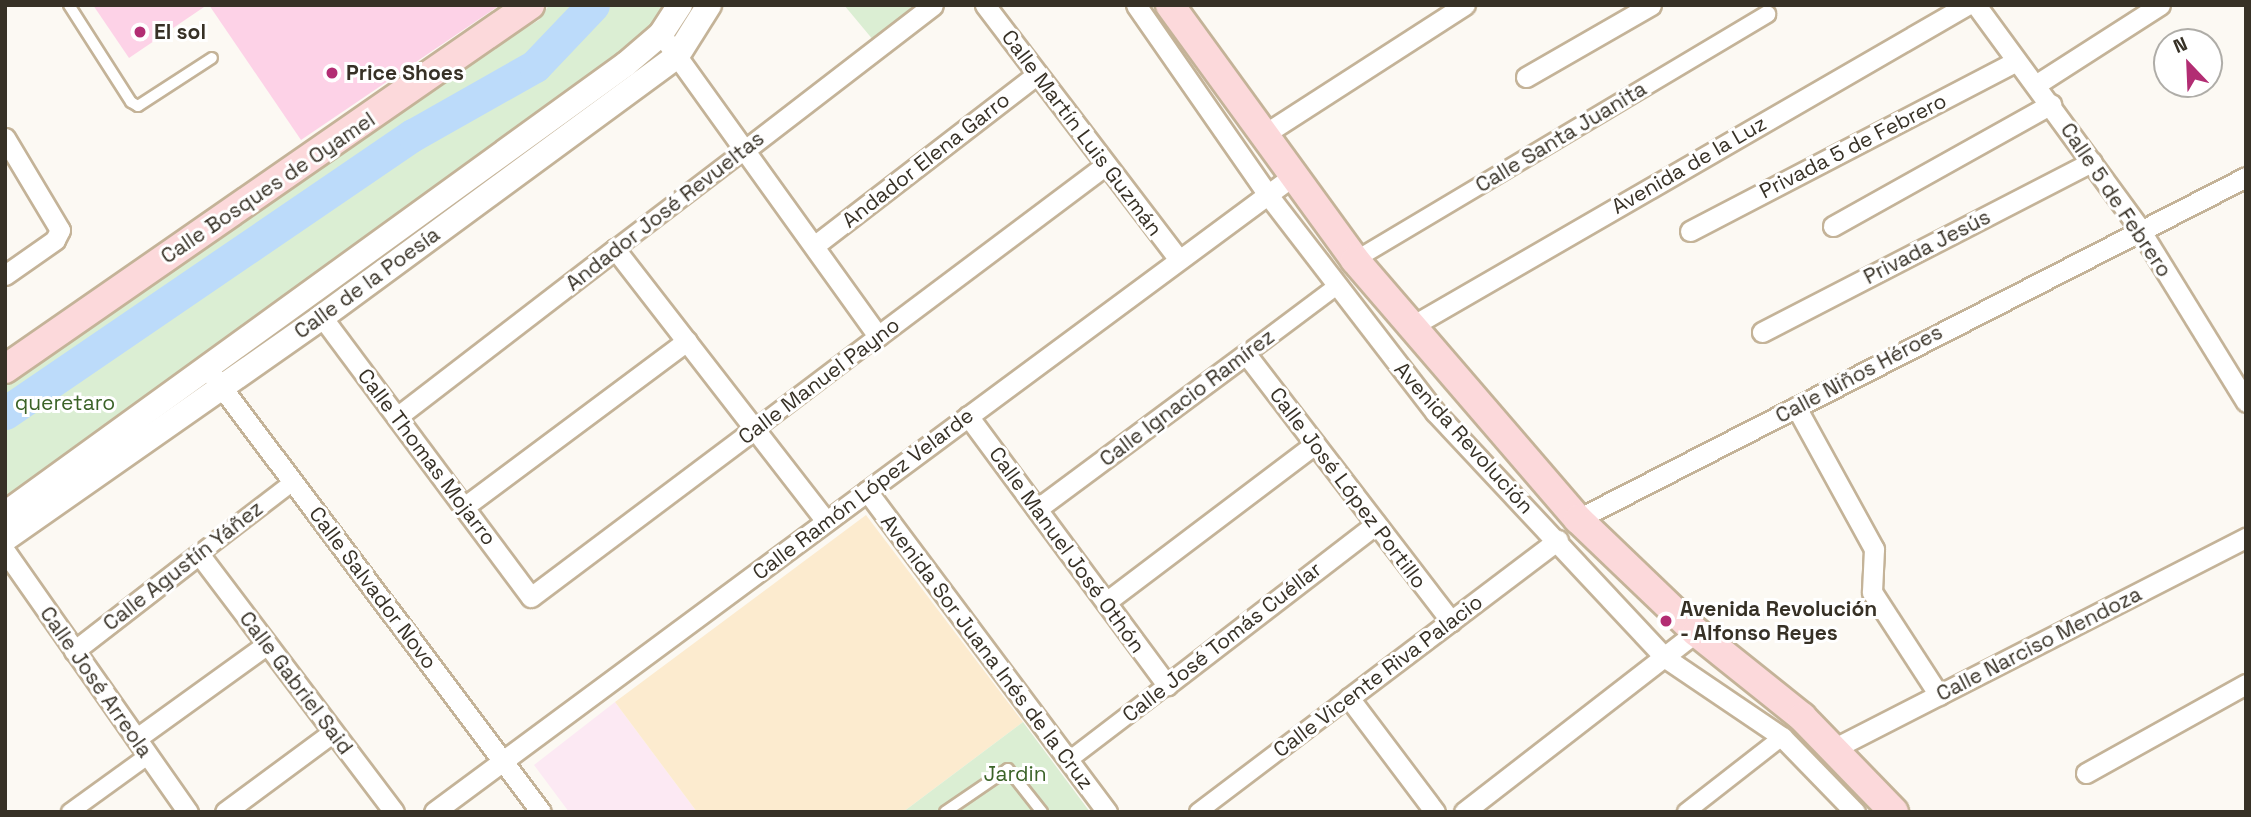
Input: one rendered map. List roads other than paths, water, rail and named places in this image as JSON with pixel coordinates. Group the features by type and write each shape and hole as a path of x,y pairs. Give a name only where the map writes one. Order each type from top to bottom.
{"main road":[{"name":"Calle Bosques de Oyamel","path":"5,369 530,5"},
{"name":"Avenida Revolución","path":"1170,5 1355,260 1578,519 1696,632 1802,718 1894,812"}],"street":[{"name":"Calle de la Poesía","path":"5,514 205,365 626,64 661,34 680,5"},
{"name":"Calle de la Poesía","path":"5,540 322,317 677,56 709,5"},
{"name":"Andador José Revueltas","path":"397,417 933,5"},
{"name":"Calle Martín Luis Guzmán","path":"985,5 1179,260"},
{"name":"Avenida Revolución","path":"1136,5 1268,195 1435,412 1558,540 1664,657 1782,737 1855,812"},
{"path":"1263,135 1465,5"},
{"path":"1526,77 1651,5"},
{"name":"Avenida de la Luz","path":"1412,326 1967,5"},
{"name":"Calle 5 de Febrero","path":"1976,5 2015,62 2037,84 2139,228 2246,402"},
{"path":"2037,84 2160,5"},
{"name":"Calle Santa Juanita","path":"1355,260 1767,14"},
{"path":"661,34 878,336"},
{"name":"Privada 5 de Febrero","path":"1690,231 2015,62"},
{"name":"Andador Elena Garro","path":"814,246 1037,74"},
{"path":"1833,226 2050,104"},
{"path":"5,138 60,230 55,240 5,275"},
{"name":"Privada Jesús","path":"1762,332 2092,162"},
{"name":"Calle Manuel Payno","path":"531,597 1106,164"},
{"name":"Calle Ramón López Velarde","path":"434,812 1293,176"},
{"name":"Calle Niños Héroes","path":"1578,519 2139,228 2246,177"},
{"path":"615,249 826,521"},
{"name":"Calle Ignacio Ramírez","path":"1037,509 1337,286"},
{"name":"Calle Thomas Mojarro","path":"322,317 531,597"},
{"path":"464,507 687,341"},
{"name":"Calle José López Portillo","path":"1246,354 1451,621"},
{"name":"Calle Salvador Novo","path":"205,365 541,812"},
{"path":"1796,407 1874,549 1872,592 1939,695"},
{"name":"Calle Manuel José Othón","path":"968,416 1167,685"},
{"path":"1106,602 1315,444"},
{"name":"Calle Agustín Yáñez","path":"74,651 293,482"},
{"name":"Avenida Sor Juana Inés de la Cruz","path":"867,491 1107,812"},
{"name":"Calle José Tomás Cuéllar","path":"1069,760 1376,524"},
{"name":"Calle Narciso Mendoza","path":"1833,750 2246,538"},
{"name":"Calle Vicente Riva Palacio","path":"1198,812 1558,540"},
{"name":"Calle José Arreola","path":"5,551 188,812"},
{"name":"Calle Gabriel Said","path":"199,554 394,812"},
{"path":"1464,812 1696,632"},
{"path":"137,738 266,645"},
{"path":"2086,773 2246,684"},
{"path":"1349,698 1435,812"},
{"path":"225,812 333,732"},
{"path":"1686,812 1782,737"},
{"path":"70,812 149,755"}],"lane":[{"path":"69,5 131,102 138,106 212,58"},
{"path":"946,812 1008,769 1042,812"}],"waterway":[{"path":"5,413 413,135 535,66 593,5"}],"place":[{"name":"El sol","path":"140,32"},
{"name":"Price Shoes","path":"332,73"},
{"name":"Avenida Revolución - Alfonso Reyes","path":"1666,621"}],"park label":[{"name":"queretaro","path":"65,403"},
{"name":"Jardin","path":"1015,774"}]}
